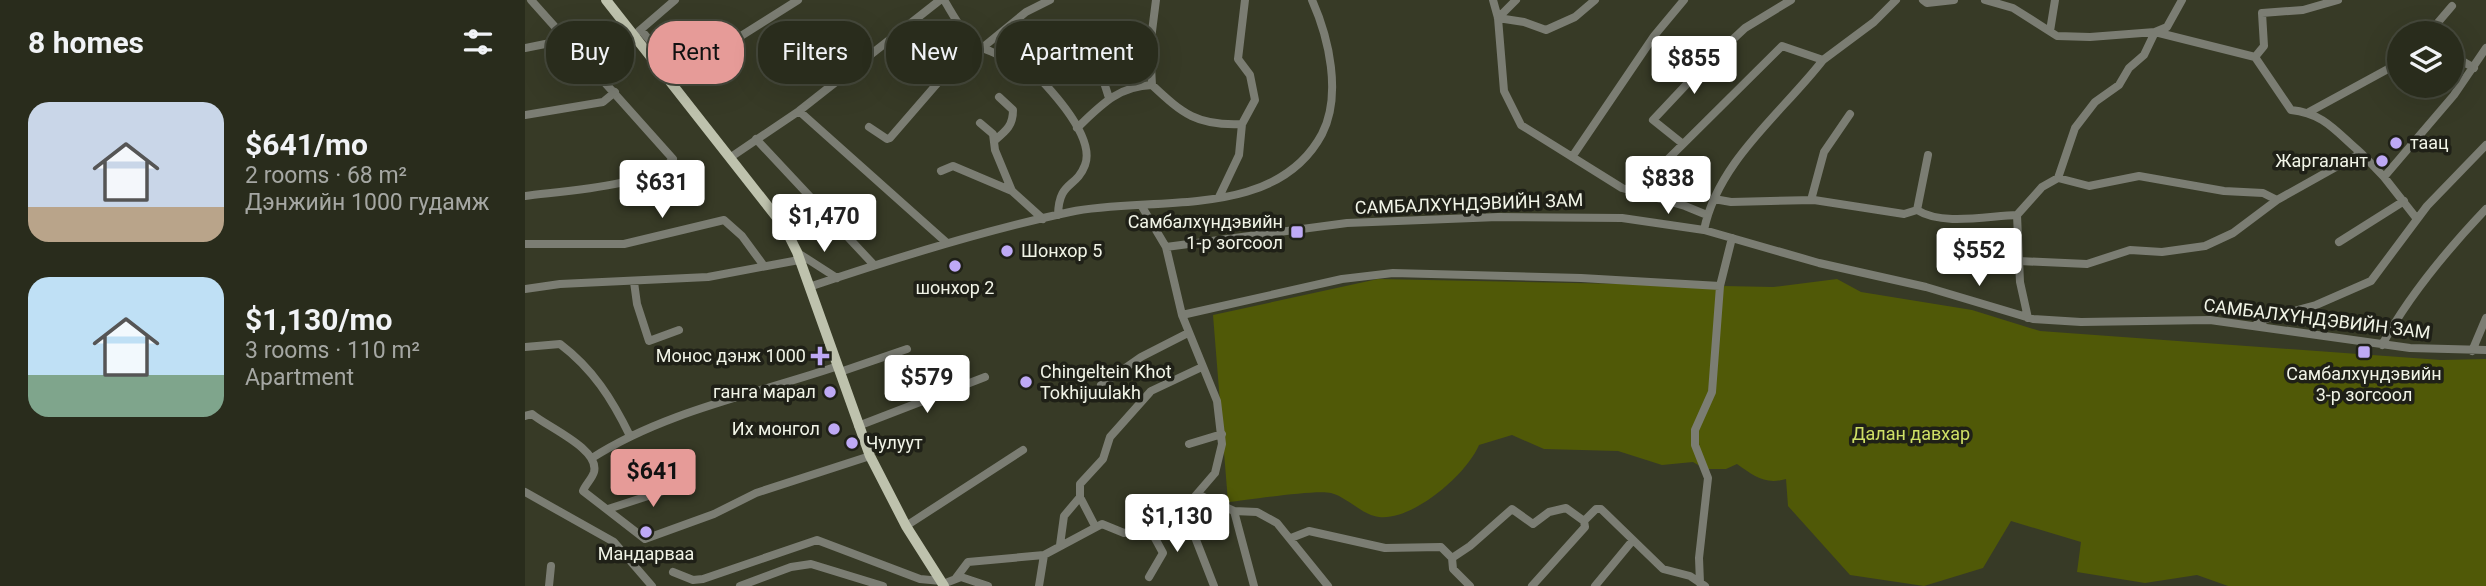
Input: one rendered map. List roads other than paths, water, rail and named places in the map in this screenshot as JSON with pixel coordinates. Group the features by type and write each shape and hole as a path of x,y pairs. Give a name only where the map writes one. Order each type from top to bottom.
{"main road":[{"path":"606,0 638,33 785,228 798,256 870,456 906,526 943,584"}],"street":[{"path":"531,0 551,21"},
{"path":"675,0 638,33 679,75 798,0"},
{"path":"731,157 799,111 942,0 957,21"},
{"path":"982,48 1025,12 1050,0"},
{"path":"1152,85 1150,47 1156,0"},
{"path":"1219,197 1239,155 1242,124 1255,100 1250,75 1238,59 1245,0"},
{"path":"809,288 947,243 1058,215 1219,197 1254,190 1280,179 1306,157 1324,129 1332,102 1323,32 1312,0"},
{"path":"1493,0 1498,19 1502,80 1513,114 1526,130 1610,182 1638,194 1685,205 1707,215"},
{"path":"1498,19 1516,0"},
{"path":"1498,19 1524,22 1546,30 1575,16 1595,0"},
{"path":"1572,157 1654,36 1684,0"},
{"path":"1683,144 1653,120 1700,69 1745,28 1791,0"},
{"path":"1704,230 1714,199 1740,157 1823,60 1874,22 1896,0"},
{"path":"1923,0 1927,3 1954,0"},
{"path":"1985,0 2013,9 2057,36 2090,37 2155,32 2167,27 2182,0"},
{"path":"2050,31 2055,0"},
{"path":"2255,57 2264,46 2262,13 2302,10 2337,0"},
{"path":"2440,21 2452,6"},
{"path":"2155,32 2255,57 2272,78 2291,110 2309,112 2333,125 2384,177 2417,219"},
{"path":"2028,318 2019,261 2017,215 2042,187 2057,178 2075,128 2095,102 2119,85 2129,68 2144,55 2155,32"},
{"path":"525,48 546,44"},
{"path":"1638,194 1683,144 1782,46 1823,60"},
{"path":"982,48 996,52 1013,63 1020,58 1068,111 1077,128 1087,161 1081,172 1061,193 1058,215"},
{"path":"2384,177 2455,96 2486,48"},
{"path":"2464,62 2475,68"},
{"path":"2309,112 2387,70"},
{"path":"525,196 608,186 665,169 673,159 608,84"},
{"path":"869,127 887,139 890,138 937,84"},
{"path":"1104,84 1109,98"},
{"path":"1077,128 1109,98 1134,85 1152,85 1179,110 1199,121 1242,124"},
{"path":"525,115 603,102 615,92"},
{"path":"994,141 1012,124 1013,117 1013,110 999,97"},
{"path":"799,111 947,243"},
{"path":"1811,200 1824,152 1850,114"},
{"path":"980,123 993,134 1012,191"},
{"path":"756,139 874,265"},
{"path":"2254,326 2268,318 2316,305 2371,281 2384,268 2417,219 2486,145"},
{"path":"2019,261 2087,264 2130,250 2162,253 2205,246 2233,233 2277,200 2361,153"},
{"path":"1917,210 1928,155"},
{"path":"941,171 953,166 1012,191 1043,219"},
{"path":"2057,178 2089,186 2139,176 2218,190 2263,194 2277,200"},
{"path":"1714,199 1731,202 1811,200 1904,214 1917,210 1928,217 1951,220 1964,216 2017,215"},
{"path":"2339,242 2404,201"},
{"path":"673,572 693,580 703,579 817,540 920,579 943,584 956,578 970,561 1044,555 1095,526 1107,524 1124,533 1150,529 1184,509 1199,495 1219,464 1222,434 1217,401 1182,315 1166,247 1141,205"},
{"path":"2382,345 2396,319 2455,242 2486,209"},
{"name":"САМБАЛХҮНДЭВИЙН ЗАМ","path":"1166,247 1312,226 1441,219 1622,218 1704,230 1829,265 1926,287 2028,318 2070,322 2198,320 2382,345 2486,350"},
{"path":"525,244 624,244 724,220 742,236 764,266"},
{"path":"1702,584 1699,558 1707,478 1695,445 1695,430 1712,392 1720,286 1732,238"},
{"path":"525,289 560,284 708,277 798,256 837,278"},
{"path":"1182,315 1342,279 1393,273 1581,278 1720,286"},
{"path":"634,282 637,304 649,341 679,330"},
{"path":"2472,351 2486,318"},
{"path":"1101,385 1140,357 1188,333"},
{"path":"525,347 560,344 584,363 613,401 630,436"},
{"path":"592,458 630,436 670,419 907,349"},
{"path":"1095,526 1080,497 1080,484 1103,459 1110,437 1151,391 1202,367"},
{"path":"858,426 985,377"},
{"path":"525,416 532,414 546,426 573,440 592,458 594,471 583,491 645,539 714,514 756,493 870,456"},
{"path":"1189,444 1222,434"},
{"path":"906,526 1023,450"},
{"path":"608,509 691,482"},
{"path":"525,492 614,542 652,586"},
{"path":"1199,495 1234,510 1258,512 1268,517 1291,538 1328,586"},
{"path":"1060,545 1065,516 1080,497"},
{"path":"1452,558 1512,509 1533,524 1549,512 1566,508 1584,521 1585,527 1532,586"},
{"path":"1184,509 1214,586"},
{"path":"1584,521 1596,509 1601,509 1663,569 1690,576 1702,584"},
{"path":"1234,510 1254,586"},
{"path":"1149,578 1163,553 1150,529"},
{"path":"1291,538 1310,531 1385,548 1441,547 1452,558 1453,569 1470,586"},
{"path":"1595,586 1633,540"},
{"path":"1039,586 1044,555"},
{"path":"740,586 811,564 883,586"},
{"path":"549,586 551,566"},
{"path":"956,578 988,586"}],"place":[{"name":"таац","path":"2396,143"},
{"name":"Жаргалант","path":"2382,161"},
{"name":"Самбалхүндэвийн 1-р зогсоол","path":"1297,232"},
{"name":"Шонхор 5","path":"1007,251"},
{"name":"шонхор 2","path":"955,266"},
{"name":"Самбалхүндэвийн 3-р зогсоол","path":"2364,352"},
{"name":"Монос дэнж 1000","path":"820,356"},
{"name":"Chingeltein Khot Tokhijuulakh","path":"1026,382"},
{"name":"ганга марал","path":"830,392"},
{"name":"Их монгол","path":"834,429"},
{"name":"Чулуут","path":"852,443"},
{"name":"Мандарваа","path":"646,532"}],"park label":[{"name":"Далан давхар","path":"1911,434"}]}
